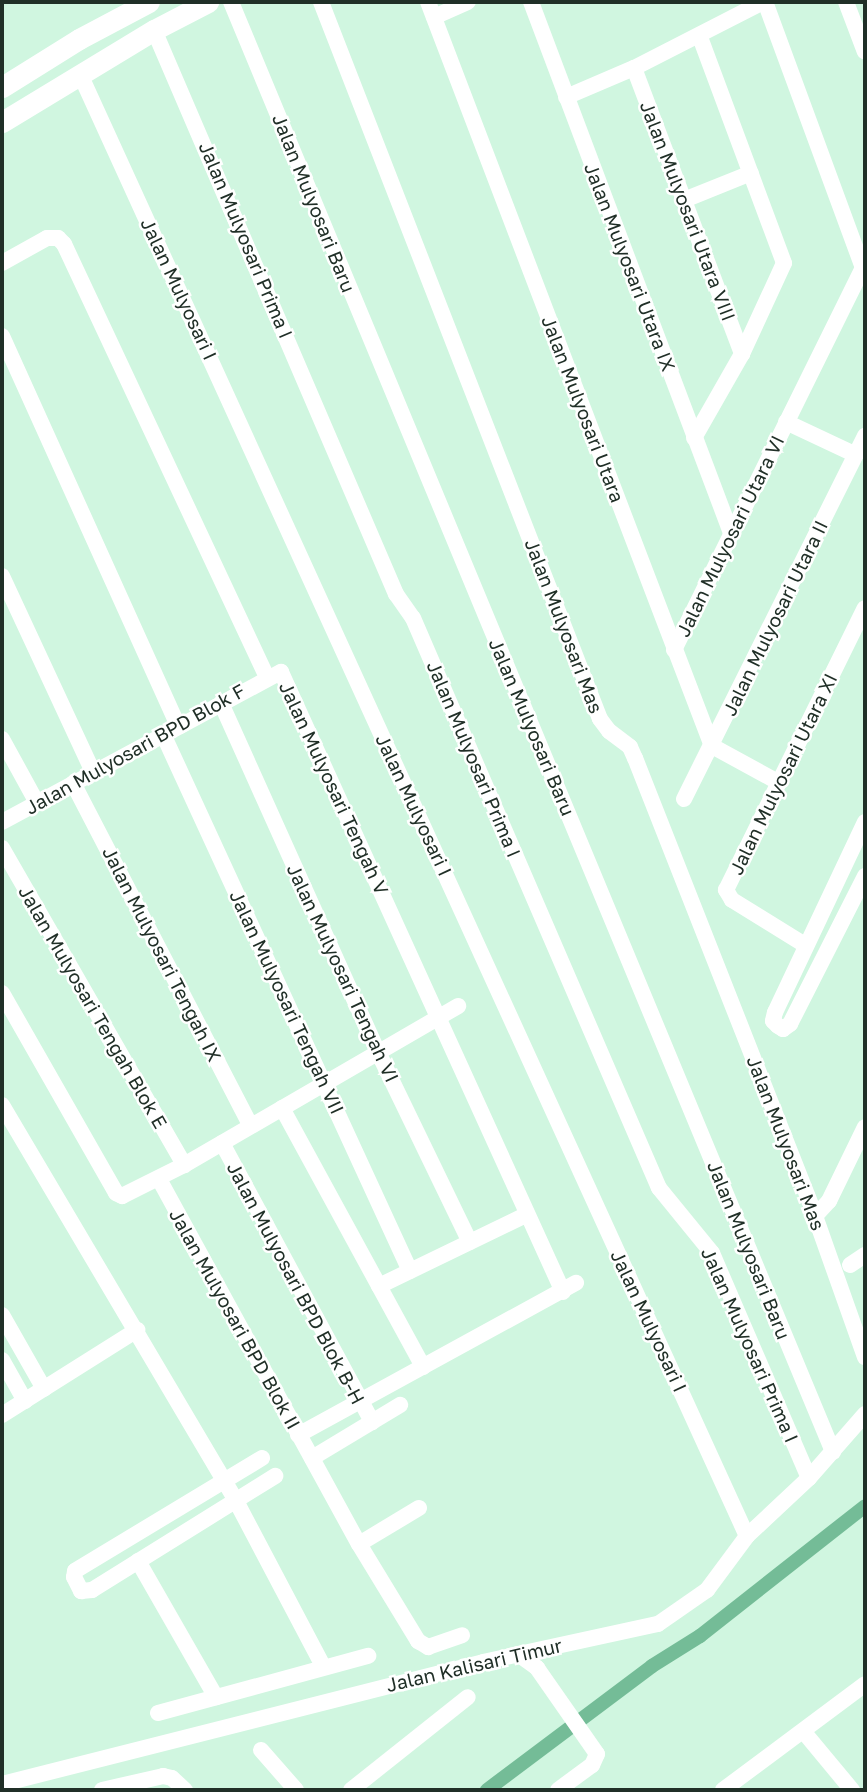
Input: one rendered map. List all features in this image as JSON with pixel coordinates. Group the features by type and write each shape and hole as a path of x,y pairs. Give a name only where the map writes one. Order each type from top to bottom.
{"main road":[{"path":"2,87 149,2"},
{"path":"2,122 154,30 208,2"},
{"path":"42,62 59,88"},
{"path":"22,74 38,100"}],"street":[{"name":"Jalan Mulyosari Baru","path":"230,2 833,1452"},
{"name":"Jalan Mulyosari Mas","path":"321,2 600,719 609,732 629,747 635,758 815,1216 865,1357"},
{"path":"431,9 468,2"},
{"name":"Jalan Mulyosari Utara IX","path":"531,2 731,533"},
{"path":"566,97 634,68 764,2"},
{"name":"Jalan Mulyosari Utara VI","path":"674,650 863,268 764,2"},
{"path":"846,2 865,52"},
{"name":"Jalan Mulyosari Utara","path":"431,9 712,746"},
{"name":"Jalan Mulyosari Prima I","path":"154,30 391,581 413,618 659,1188 712,1253 809,1478"},
{"path":"694,438 742,354 784,263 699,35"},
{"name":"Jalan Mulyosari Utara VIII","path":"634,68 742,354"},
{"name":"Jalan Mulyosari I","path":"80,75 747,1536"},
{"path":"684,200 751,173"},
{"name":"Jalan Mulyosari Tengah V","path":"2,263 50,238 58,238 64,244 267,677 282,673 440,1017 526,1215 570,1287 424,1367"},
{"path":"2,336 178,726"},
{"name":"Jalan Mulyosari Utara VI","path":"786,422 856,455"},
{"name":"Jalan Mulyosari Utara II","path":"684,800 865,436"},
{"path":"2,576 93,772"},
{"name":"Jalan Mulyosari Utara XI","path":"805,945 732,900 727,893 778,782 865,608"},
{"name":"Jalan Mulyosari BPD Blok F","path":"2,822 267,677"},
{"name":"Jalan Mulyosari Tengah VI","path":"221,703 379,1052 470,1242"},
{"name":"Jalan Mulyosari Tengah VII","path":"163,734 410,1271"},
{"path":"2,739 37,803"},
{"path":"712,746 778,782"},
{"name":"Jalan Mulyosari Tengah IX","path":"73,783 251,1126"},
{"path":"865,822 772,1018 781,1028 790,1024 865,876"},
{"name":"Jalan Mulyosari Tengah Blok E","path":"2,848 184,1165"},
{"path":"2,993 116,1193 125,1196 184,1165 458,1006"},
{"path":"2,1105 235,1499 323,1667"},
{"path":"282,1108 424,1367 298,1435"},
{"path":"815,1216 829,1201 865,1127"},
{"name":"Jalan Mulyosari BPD Blok B-H","path":"222,1143 372,1422"},
{"name":"Jalan Mulyosari BPD Blok II","path":"159,1179 359,1544 418,1641 425,1646 461,1636"},
{"path":"379,1286 526,1215"},
{"path":"850,1265 865,1255"},
{"path":"2,1315 44,1389"},
{"path":"2,1415 137,1330"},
{"path":"2,1360 25,1401"},
{"path":"312,1458 400,1405"},
{"name":"Jalan Kalisari Timur","path":"2,1784 518,1654 633,1630 667,1619 718,1579 747,1536 809,1478 865,1414"},
{"path":"262,1458 222,1479 75,1571 74,1577 81,1591 89,1591 275,1476"},
{"path":"359,1544 419,1508"},
{"path":"138,1561 216,1697"},
{"path":"518,1654 537,1668 597,1754 592,1765 558,1790"},
{"path":"158,1713 368,1656"},
{"path":"723,1790 865,1684"},
{"path":"351,1790 468,1697"},
{"path":"803,1731 852,1790"},
{"path":"261,1750 296,1790"},
{"path":"102,1790 163,1776 172,1778 185,1790"}],"waterway":[{"path":"487,1790 652,1666 700,1636 865,1506"}]}
